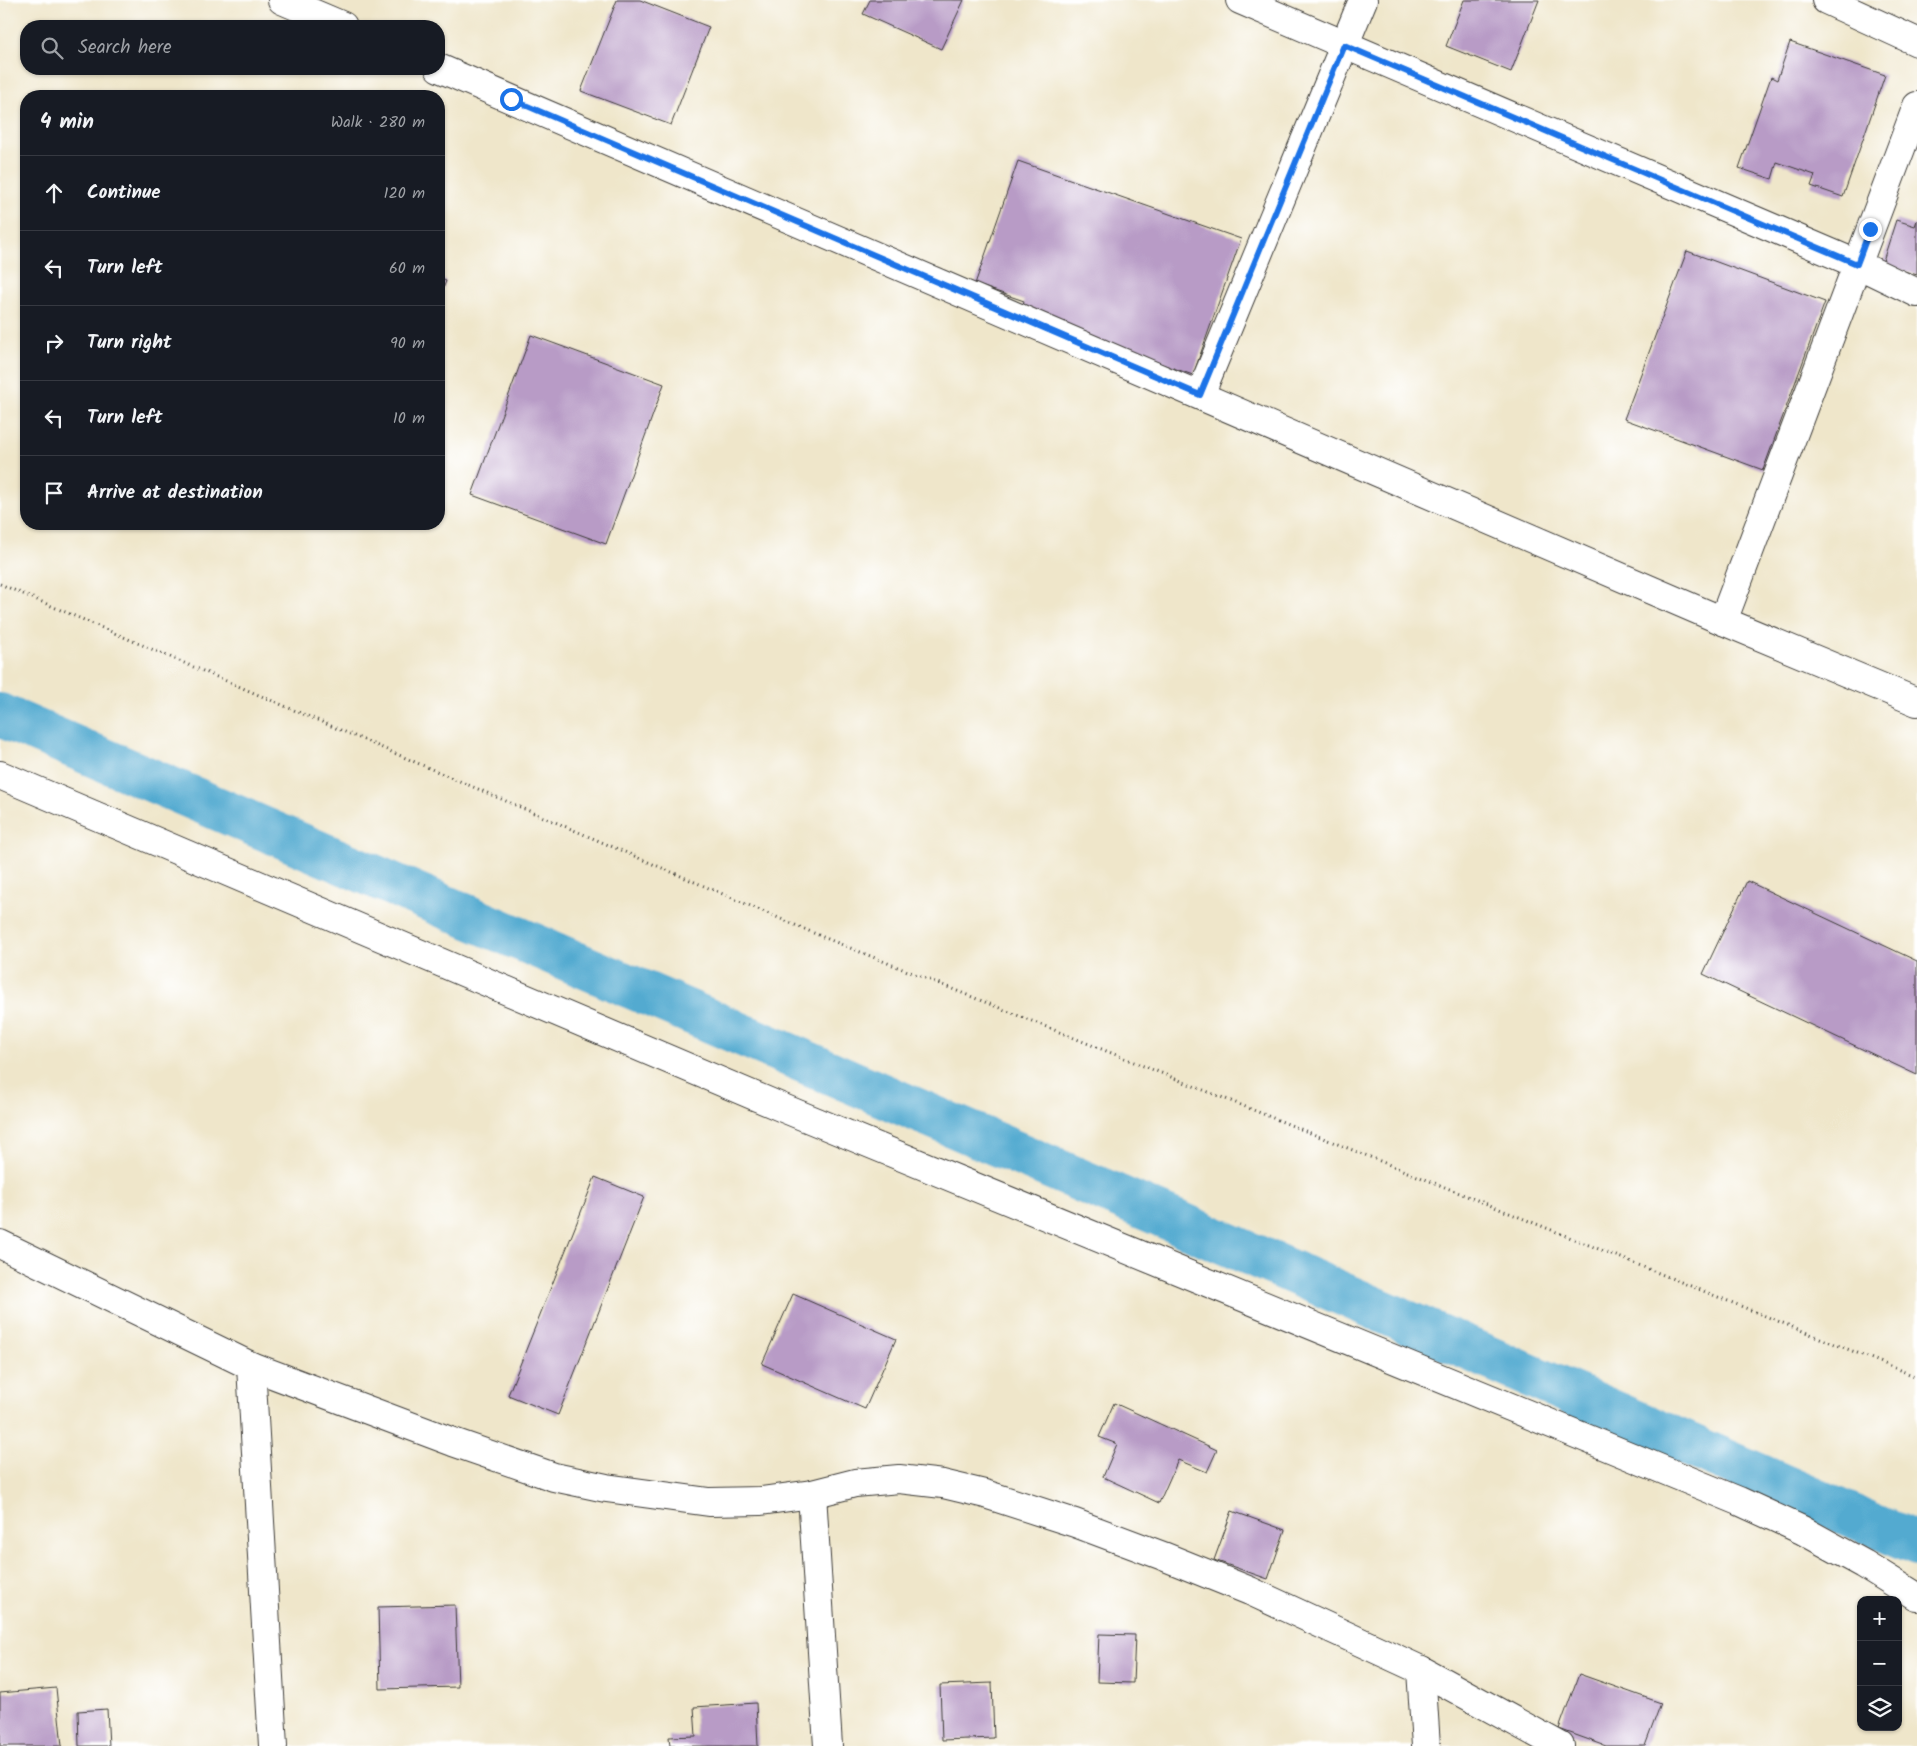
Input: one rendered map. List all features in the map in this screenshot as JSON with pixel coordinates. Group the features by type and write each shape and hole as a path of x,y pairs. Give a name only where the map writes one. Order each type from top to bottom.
{"street":[{"path":"282,0 329,20"},
{"path":"1240,0 1857,264 1917,293"},
{"path":"1200,395 1362,0"},
{"path":"1826,0 1917,42"},
{"path":"445,71 1722,621 1917,702"},
{"path":"1722,621 1917,106"},
{"path":"0,774 783,1108 1739,1501 1802,1530 1864,1564 1917,1597"},
{"path":"0,1244 251,1366 453,1442 554,1477 606,1488 709,1502 761,1501 812,1494 855,1483 899,1479 943,1484 985,1494 1075,1523 1189,1566 1302,1614 1421,1670 1560,1746"},
{"path":"251,1366 273,1746"},
{"path":"812,1494 828,1746"},
{"path":"1421,1670 1426,1746"}],"path":[{"path":"0,584 823,937 1917,1377"}],"building":[{"path":"617,0 640,0 709,27 671,125 581,91"},
{"path":"870,0 964,0 941,49 863,14"},
{"path":"1464,0 1539,0 1511,72 1446,46"},
{"path":"1790,42 1885,75 1843,197 1811,186 1815,175 1777,162 1772,179 1739,168 1771,77 1777,80"},
{"path":"1018,161 1241,239 1193,375 1020,314 1024,301 975,284"},
{"path":"1896,220 1915,226 1917,220 1917,275 1882,264"},
{"path":"1687,251 1825,302 1763,470 1624,419"},
{"path":"531,335 664,384 606,544 472,495"},
{"path":"1747,881 1917,961 1917,1075 1703,974"},
{"path":"595,1177 644,1197 558,1415 508,1395"},
{"path":"793,1294 896,1339 865,1409 762,1364"},
{"path":"1114,1403 1217,1450 1207,1472 1178,1460 1159,1503 1103,1477 1117,1444 1099,1437"},
{"path":"1232,1511 1285,1530 1268,1579 1214,1560"},
{"path":"455,1605 458,1687 380,1689 378,1607"},
{"path":"1099,1634 1135,1635 1133,1683 1097,1682"},
{"path":"1579,1674 1661,1703 1645,1746 1606,1746 1559,1729"},
{"path":"992,1683 994,1738 942,1740 940,1685"},
{"path":"56,1688 62,1746 0,1746 0,1693"},
{"path":"756,1703 758,1746 670,1746 669,1737 696,1736 694,1707"},
{"path":"107,1709 109,1746 79,1746 78,1711"}],"waterway":[{"path":"0,715 1177,1222 1917,1544"}],"route":[{"path":"511,99 1200,395 1344,45 1857,264 1870,229"}]}
